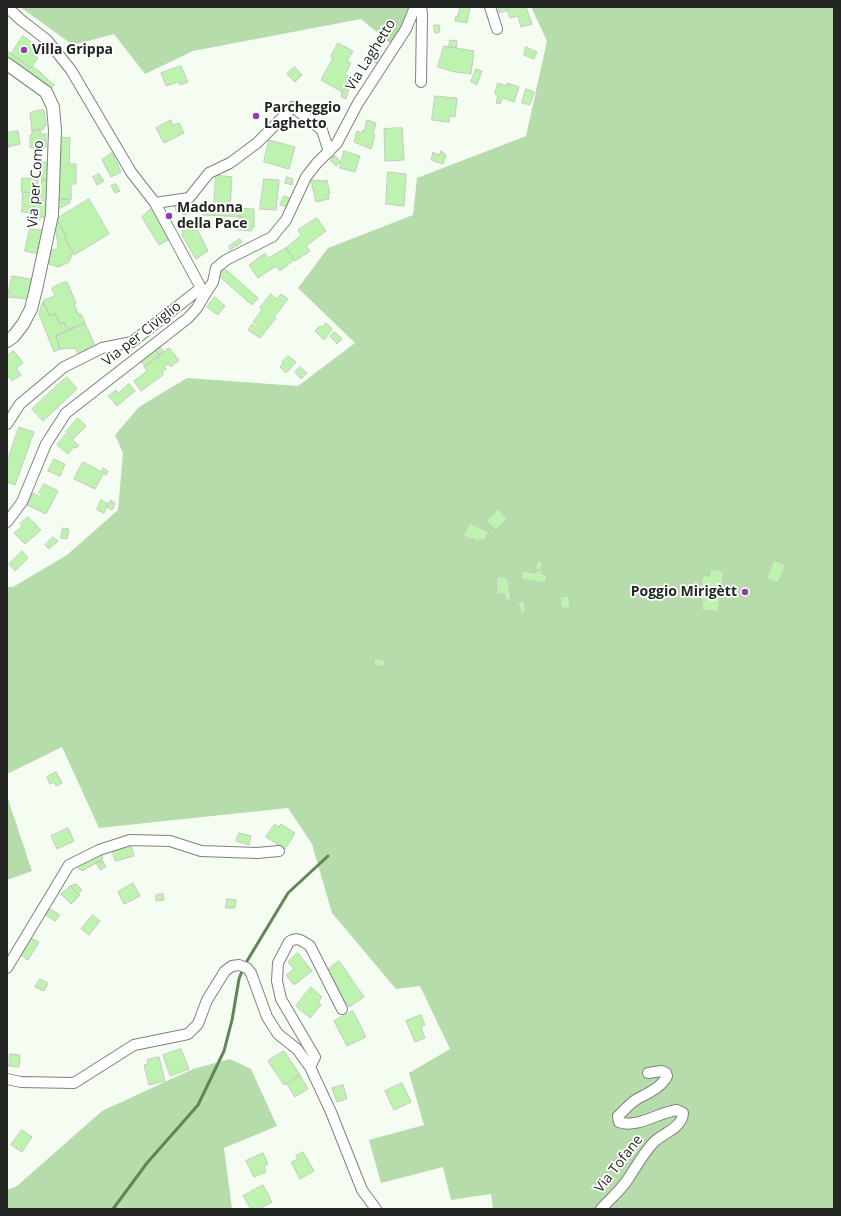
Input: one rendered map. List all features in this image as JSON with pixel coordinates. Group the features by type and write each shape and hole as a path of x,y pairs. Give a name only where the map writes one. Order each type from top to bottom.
{"street":[{"path":"7,424 20,404 64,367 102,348 132,342 202,292 155,204 131,172 71,70 47,40 21,20 8,7"},
{"name":"Via Laghetto","path":"202,292 213,282 216,268 226,260 272,237 286,220 306,177 316,163 337,143 358,103 406,29 415,7"},
{"path":"421,7 421,82"},
{"path":"490,7 497,28"},
{"name":"Via per Como","path":"7,64 46,92 53,107 55,130 52,216 36,289 31,309 14,336 7,341"},
{"path":"155,204 189,198 209,173 230,163 257,143 293,107 322,130 329,152"},
{"name":"Via per Civiglio","path":"7,522 22,502 46,444 66,413 188,318 198,308 202,292"},
{"path":"7,968 69,865 99,850 130,840 170,841 201,851 257,853 279,851"},
{"path":"310,1067 315,1057 281,999 277,981 278,963 289,942 296,939 303,941 310,946 342,1009"},
{"path":"7,1079 21,1082 74,1083 134,1045 188,1034 198,1024 207,1000 225,971 232,966 243,966 251,973 267,1017 278,1034 297,1049 310,1067 331,1112 362,1190 376,1209"},
{"name":"Via Tofane","path":"601,1209 628,1180 642,1156 654,1142 671,1130 682,1117 682,1113 677,1110 666,1112 643,1121 625,1124 619,1122 618,1116 637,1099 657,1088 667,1076 666,1073 662,1071 648,1073"}],"green space":[{"path":"20,7 411,7 392,45 361,19 193,51 145,74 114,34 73,45"},
{"path":"531,7 834,7 834,1209 493,1209 491,1194 451,1200 443,1167 381,1183 369,1140 424,1125 409,1073 450,1049 420,986 396,989 332,913 312,844 288,808 99,828 62,747 7,774 7,587 13,587 67,555 118,510 123,453 115,435 139,407 187,378 298,386 355,343 298,288 328,248 413,215 417,178 526,136 547,41"},
{"path":"7,796 32,871 7,880"},
{"path":"230,1059 251,1069 277,1126 224,1148 232,1209 7,1209 7,1190 17,1186 102,1111 193,1069"}],"building":[{"path":"460,7 470,7 467,23 455,21"},
{"path":"507,7 508,10 499,13 498,9"},
{"path":"507,7 526,7 532,24 521,27 518,16 510,18"},
{"path":"434,25 439,25 440,32 435,33"},
{"name":"Villa Grippa","path":"23,36 38,47 33,55 38,58 31,68 11,54"},
{"path":"450,40 457,41 456,48 449,47"},
{"path":"338,43 353,51 347,61 351,63 345,74 349,77 349,80 344,91 342,92 321,80 333,58 331,57"},
{"path":"444,46 474,51 471,74 455,72 438,67"},
{"path":"526,47 537,52 534,59 524,55"},
{"path":"7,51 31,68 32,66 40,72 54,85 50,90 7,59"},
{"path":"378,53 382,56 377,64 373,61"},
{"path":"181,66 188,82 180,85 178,82 166,86 161,73"},
{"path":"295,67 302,75 295,82 287,74"},
{"path":"476,69 482,71 477,85 471,82"},
{"path":"498,83 506,86 507,83 519,87 514,102 503,98 500,104 496,103 498,95 495,94"},
{"path":"346,87 349,88 346,99 341,97 342,92"},
{"path":"526,89 534,92 530,105 522,103"},
{"path":"435,96 457,98 455,117 450,116 449,122 432,120"},
{"path":"44,110 46,126 43,127 44,129 32,131 30,113"},
{"path":"171,120 173,125 179,123 184,133 164,143 156,128"},
{"path":"367,120 376,123 373,134 375,135 371,149 354,142 357,131 362,133 363,130 364,131"},
{"path":"402,128 404,160 385,161 384,129"},
{"path":"40,129 41,134 46,134 46,147 30,148 30,135 32,135 32,131"},
{"path":"18,131 20,144 8,147 7,133"},
{"path":"58,137 70,138 69,164 76,164 76,184 71,184 71,200 56,198 57,186 59,186 61,149 58,149"},
{"path":"269,140 295,147 289,169 264,162"},
{"path":"344,151 360,156 355,172 340,168"},
{"path":"441,151 446,155 443,164 431,160 433,152 439,155"},
{"path":"112,153 121,172 111,177 102,160"},
{"path":"39,155 37,164 34,164 33,156"},
{"path":"335,156 341,162 336,166 330,160"},
{"path":"42,162 51,163 51,180 42,180"},
{"path":"388,172 406,174 404,206 386,204"},
{"path":"99,174 104,181 97,185 93,177"},
{"path":"216,175 232,177 230,208 214,206"},
{"path":"287,177 293,179 292,185 285,183"},
{"path":"22,178 38,179 37,193 22,192"},
{"path":"264,179 279,180 276,210 260,209"},
{"path":"42,180 51,180 50,202 41,202"},
{"path":"327,180 330,194 328,194 329,199 316,202 311,181"},
{"path":"116,184 120,191 115,193 111,186"},
{"path":"23,192 37,193 37,201 34,201 33,213 22,212"},
{"path":"284,196 290,198 286,207 280,205"},
{"path":"57,198 70,200 70,203 56,210"},
{"path":"89,199 109,234 74,255 65,238 66,236 56,219"},
{"path":"192,199 195,212 183,215 182,212 177,213 174,205"},
{"path":"34,201 50,202 48,218 40,217 40,220 30,218 30,215 33,215"},
{"path":"206,206 254,209 254,227 251,231 242,230 243,217 203,215"},
{"path":"152,208 170,239 159,245 142,217"},
{"path":"239,216 243,217 242,230 238,230"},
{"path":"317,218 326,231 306,246 310,251 295,261 286,248 301,235 298,230"},
{"path":"56,219 73,252 69,262 59,267 49,264 51,250 56,249 58,246 55,224"},
{"path":"188,224 196,227 208,251 196,259 182,235 183,227"},
{"path":"30,229 44,230 40,254 25,251"},
{"path":"240,239 242,242 230,250 229,246"},
{"path":"286,248 294,260 280,271 276,266 258,278 249,265 265,253 268,258"},
{"path":"223,267 258,298 252,305 220,277"},
{"path":"12,276 31,279 28,299 8,297"},
{"path":"67,282 76,303 74,304 79,315 81,314 85,323 68,331 64,322 60,324 55,314 50,316 43,302 44,300 55,296 52,289 53,287"},
{"path":"271,294 277,299 281,294 288,299 274,317 276,318 260,338 248,330 252,324 257,328 258,326 253,322 262,310 260,308"},
{"path":"215,297 225,306 218,315 207,307"},
{"path":"43,302 50,316 55,314 60,324 64,322 68,331 56,336 60,349 54,352 39,314"},
{"path":"85,323 95,346 78,354 75,348 60,349 56,336"},
{"path":"326,323 332,329 324,340 315,331"},
{"path":"335,332 342,339 337,344 330,336"},
{"path":"159,346 164,352 160,356 155,349"},
{"path":"169,348 179,360 171,367 168,364 164,367 166,369 162,372 163,375 141,391 134,381 147,371 144,367"},
{"path":"154,349 160,356 145,366 140,360"},
{"path":"14,351 23,363 16,368 21,375 12,381 7,375 7,356"},
{"path":"288,356 296,362 286,373 280,367 283,363 282,362"},
{"path":"300,367 307,373 301,379 295,372"},
{"path":"67,377 77,389 43,421 32,409"},
{"path":"129,384 135,391 117,406 108,396 116,390 118,393"},
{"path":"78,418 86,426 73,439 66,432"},
{"path":"19,427 34,432 15,485 7,482 7,462"},
{"path":"66,434 79,446 76,448 74,447 68,454 57,445"},
{"path":"54,459 65,464 60,476 48,471"},
{"path":"83,462 102,472 103,468 108,471 106,475 103,474 95,489 74,479"},
{"path":"44,484 58,491 46,514 27,505 33,493 41,497 42,495 39,493"},
{"path":"101,500 108,504 104,513 97,510"},
{"path":"111,500 115,503 112,510 107,507"},
{"path":"498,509 507,519 496,530 486,521"},
{"path":"28,517 41,530 25,544 14,533 22,526 20,524"},
{"path":"470,523 489,532 484,541 480,539 478,542 472,538 471,540 463,536"},
{"path":"63,528 69,529 67,539 61,538"},
{"path":"53,537 58,541 49,549 45,545"},
{"path":"22,551 28,558 15,571 9,564"},
{"path":"774,560 786,565 778,583 767,578"},
{"path":"537,561 542,562 541,571 536,569"},
{"path":"710,569 724,571 718,612 701,610 703,599 699,598 703,575 709,576"},
{"path":"536,570 543,571 542,574 547,575 545,583 521,579 522,571 536,573"},
{"path":"497,577 506,577 508,579 511,600 505,600 505,594 497,594"},
{"path":"569,596 570,608 561,608 560,597"},
{"path":"524,601 526,612 521,613 518,602"},
{"path":"375,658 385,660 384,667 374,665"},
{"path":"56,772 62,783 56,786 54,782 50,784 47,777"},
{"path":"275,824 279,827 281,824 295,833 285,849 266,837"},
{"path":"68,828 74,841 57,849 51,836"},
{"path":"239,833 251,836 249,845 236,841"},
{"path":"131,845 134,856 115,861 112,850"},
{"path":"99,852 103,858 103,862 101,863 100,861 82,871 81,869 80,870 76,864"},
{"path":"100,861 101,863 103,862 106,867 100,870 96,863"},
{"path":"133,883 140,896 124,904 118,892"},
{"path":"76,884 82,890 78,894 71,886"},
{"path":"71,886 80,895 71,904 61,894"},
{"path":"163,894 164,900 156,901 156,895"},
{"path":"227,899 236,900 235,908 226,908"},
{"path":"50,909 60,915 55,921 46,915"},
{"path":"93,915 100,921 89,935 81,929"},
{"path":"31,938 39,942 28,960 21,955"},
{"path":"298,953 312,971 294,985 286,975 294,969 288,962"},
{"path":"339,961 364,997 349,1007 337,990 339,988 327,970"},
{"path":"40,979 48,983 44,991 35,987"},
{"path":"311,987 322,997 318,1002 321,1005 310,1018 296,1006"},
{"path":"353,1011 366,1037 347,1046 334,1021"},
{"path":"421,1015 425,1025 421,1027 425,1038 415,1042 406,1021"},
{"path":"181,1049 189,1069 170,1076 163,1055"},
{"path":"284,1051 300,1075 284,1085 268,1061"},
{"path":"10,1054 20,1055 19,1067 9,1066"},
{"path":"159,1057 165,1081 149,1085 144,1065 148,1064 147,1060"},
{"path":"300,1075 308,1089 295,1097 287,1084"},
{"path":"402,1083 411,1102 394,1110 385,1091"},
{"path":"343,1085 347,1099 337,1102 332,1088"},
{"path":"22,1130 32,1137 22,1152 11,1145"},
{"path":"303,1152 314,1171 300,1179 291,1162 298,1159 296,1156"},
{"path":"263,1153 268,1164 264,1166 266,1172 254,1177 246,1161"},
{"path":"263,1185 272,1202 259,1209 251,1209 243,1196"}],"waterway":[{"path":"113,1209 147,1163 198,1105 224,1051 232,1020 239,979 244,966 288,893 328,856"}],"place":[{"name":"Villa Grippa","path":"24,50"},
{"name":"Parcheggio Laghetto","path":"256,116"},
{"name":"Madonna della Pace","path":"169,216"},
{"name":"Poggio Mirigètt","path":"745,592"}]}
